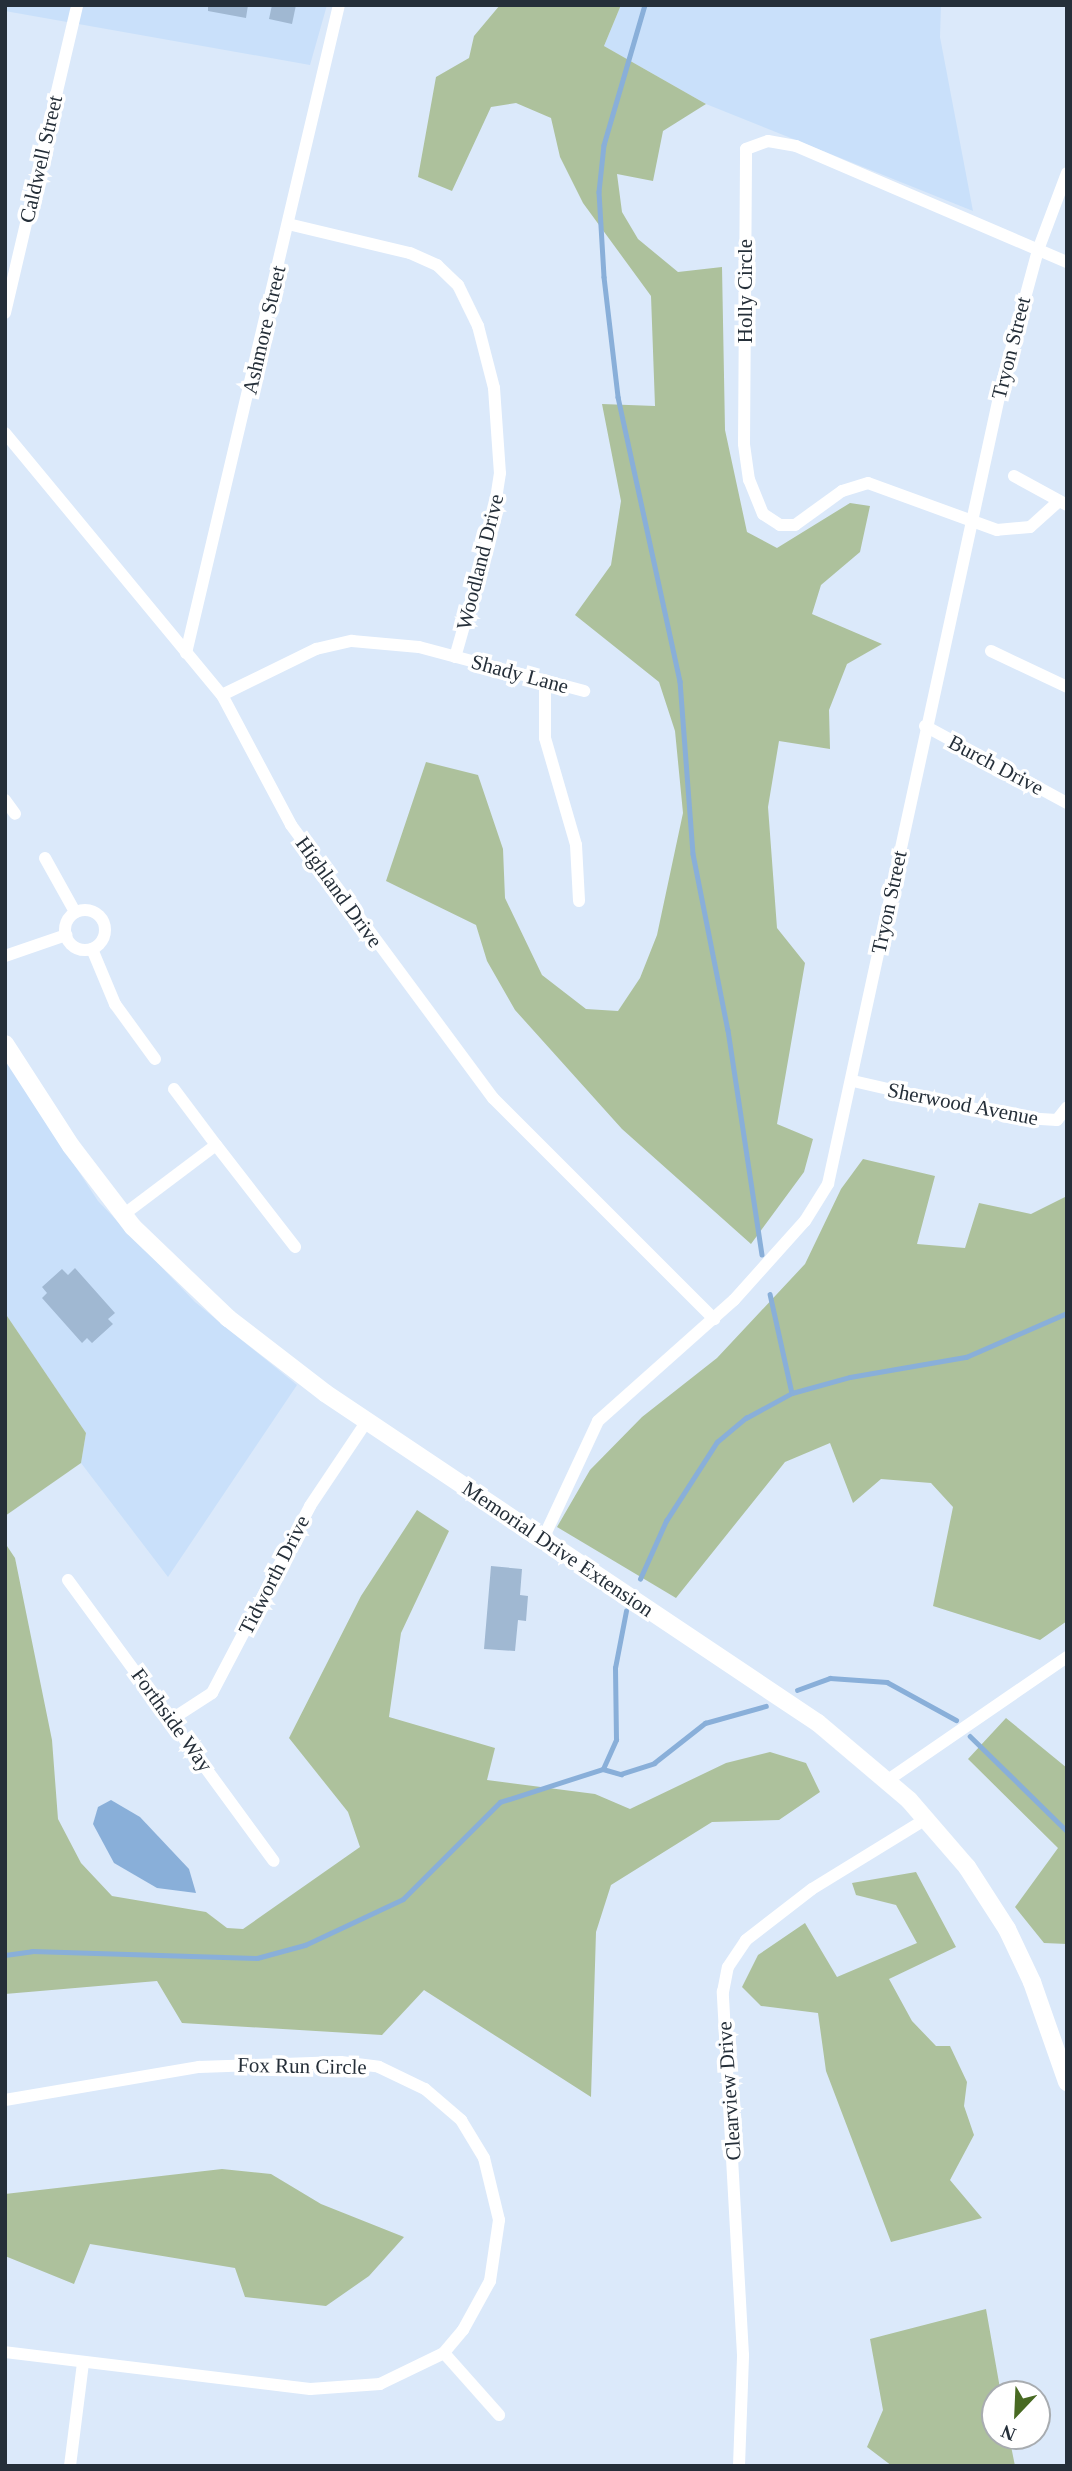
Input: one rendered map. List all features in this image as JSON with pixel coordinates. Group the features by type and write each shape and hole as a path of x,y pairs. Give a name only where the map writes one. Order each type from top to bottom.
{"street":[{"name":"Caldwell Street","path":"5,313 77,5"},
{"name":"Ashmore Street","path":"186,653 339,5"},
{"name":"Holly Circle","path":"970,524 868,483 851,486 795,525 773,522 758,506 744,444 746,149 768,141 796,146 1038,250"},
{"name":"Tryon Street","path":"543,1539 598,1421 713,1319 818,1202 835,1164 925,726 970,524 1038,250 1067,173"},
{"name":"Woodland Drive","path":"222,695 339,643 419,647 455,657 491,531 500,473 494,388 478,326 458,285 437,265 410,253 288,224"},
{"path":"1038,250 1067,262"},
{"name":"Highland Drive","path":"5,433 222,695 291,825 493,1098 713,1319"},
{"path":"970,524 997,530 1030,527 1063,503 1014,476"},
{"path":"991,651 1067,687"},
{"name":"Shady Lane","path":"455,657 584,691"},
{"path":"545,682 545,738 576,845 579,901"},
{"name":"Burch Drive","path":"925,726 1067,803"},
{"path":"5,800 15,814"},
{"path":"45,858 75,912"},
{"path":"89,909 103,920 104,937 92,949 73,946 65,935 66,922 75,912 89,909"},
{"path":"5,956 65,935"},
{"path":"92,949 115,1004 155,1059"},
{"name":"Memorial Drive Extension","path":"5,1044 123,1215 228,1318 367,1421 818,1723 888,1780 967,1867 1007,1929 1032,1982 1067,2082"},
{"name":"Sherwood Avenue","path":"853,1081 1010,1117 1057,1120 1067,1107"},
{"path":"174,1090 295,1247"},
{"path":"123,1215 216,1145"},
{"name":"Tidworth Drive","path":"172,1719 212,1693 310,1506 367,1421"},
{"name":"Forthside Way","path":"68,1580 274,1861"},
{"path":"888,1780 1067,1657"},
{"name":"Clearview Drive","path":"739,2466 743,2355 723,1992 728,1967 746,1940 812,1889 926,1819"},
{"name":"Fox Run Circle","path":"5,2100 154,2073 239,2064 341,2062 408,2079 461,2120 484,2158 497,2200 499,2241 490,2281 470,2321 444,2353 394,2379 335,2390 5,2352"},
{"path":"444,2353 499,2414"},
{"path":"70,2466 83,2363"}],"shaded area":[{"path":"5,5 327,5 310,65 5,11"},
{"path":"621,5 941,5 940,37 973,211 706,104 604,46"},
{"path":"5,1059 98,1201 195,1302 297,1385 168,1577 81,1463 86,1433 5,1313"},
{"path":"111,1800 140,1817 189,1869 196,1893 157,1888 114,1863 93,1824 98,1807"}],"green space":[{"path":"500,5 621,5 604,46 706,104 663,131 653,181 617,174 622,212 638,239 678,272 722,267 725,430 747,532 777,548 850,503 870,506 860,552 821,585 812,614 882,644 847,664 829,710 830,749 779,741 768,807 777,928 805,963 777,1124 813,1139 804,1172 751,1244 622,1129 515,1010 487,961 476,925 386,881 426,762 478,775 503,849 505,898 542,975 586,1009 618,1011 640,978 657,935 683,813 675,731 659,682 575,615 611,565 621,501 602,404 655,406 651,296 583,203 560,157 551,118 516,103 491,107 452,191 418,177 436,77 469,58 474,36"},
{"path":"863,1159 935,1176 917,1244 965,1248 979,1203 1031,1214 1067,1196 1067,1621 1040,1640 933,1606 953,1507 931,1483 881,1479 853,1503 830,1443 785,1462 676,1598 557,1527 590,1470 642,1417 717,1358 805,1264 841,1189"},
{"path":"5,1313 86,1433 81,1463 5,1516"},
{"path":"417,1510 449,1531 401,1633 389,1717 495,1748 487,1780 595,1794 630,1809 726,1763 770,1752 806,1763 820,1792 779,1820 712,1822 611,1885 596,1932 591,2097 424,1990 382,2035 182,2023 157,1981 5,1994 5,1543 15,1558 52,1740 58,1819 81,1863 112,1896 206,1912 227,1928 243,1929 360,1847 348,1812 289,1738 361,1596"},
{"path":"1006,1718 1067,1768 1067,1944 1044,1943 1015,1907 1058,1848 968,1759"},
{"path":"916,1872 956,1947 889,1979 912,2021 936,2046 950,2046 967,2082 964,2106 974,2135 950,2180 982,2218 891,2242 826,2071 818,2013 761,2006 742,1987 758,1955 805,1923 837,1977 917,1943 896,1905 856,1895 852,1883"},
{"path":"222,2169 271,2174 321,2204 404,2237 369,2276 326,2306 245,2297 235,2268 90,2244 74,2284 5,2256 5,2194"},
{"path":"986,2309 999,2380 981,2380 981,2450 1012,2450 1015,2466 892,2466 867,2447 883,2410 870,2339"}],"building":[{"path":"208,5 248,5 246,18 208,11"},
{"path":"272,5 296,5 292,24 269,19"},
{"path":"75,1268 115,1313 108,1319 113,1324 92,1343 87,1338 82,1343 42,1298 47,1293 42,1287 62,1269 68,1275"},
{"path":"491,1566 522,1569 520,1595 528,1596 526,1621 518,1620 515,1651 484,1649"}],"waterway":[{"path":"645,5 604,145 599,192 604,277 618,397 680,681 693,854 728,1030 762,1254"},
{"path":"770,1294 792,1393"},
{"path":"640,1579 666,1521 717,1442 746,1418 792,1393 850,1377 966,1357 1067,1313"},
{"path":"603,1769 616,1740 615,1668 626,1611"},
{"path":"797,1690 830,1678 887,1682 956,1720"},
{"path":"5,1955 32,1951 257,1958 305,1945 403,1899 500,1802 603,1769 621,1774 654,1763 705,1723 766,1706"},
{"path":"970,1736 1067,1831"}]}
